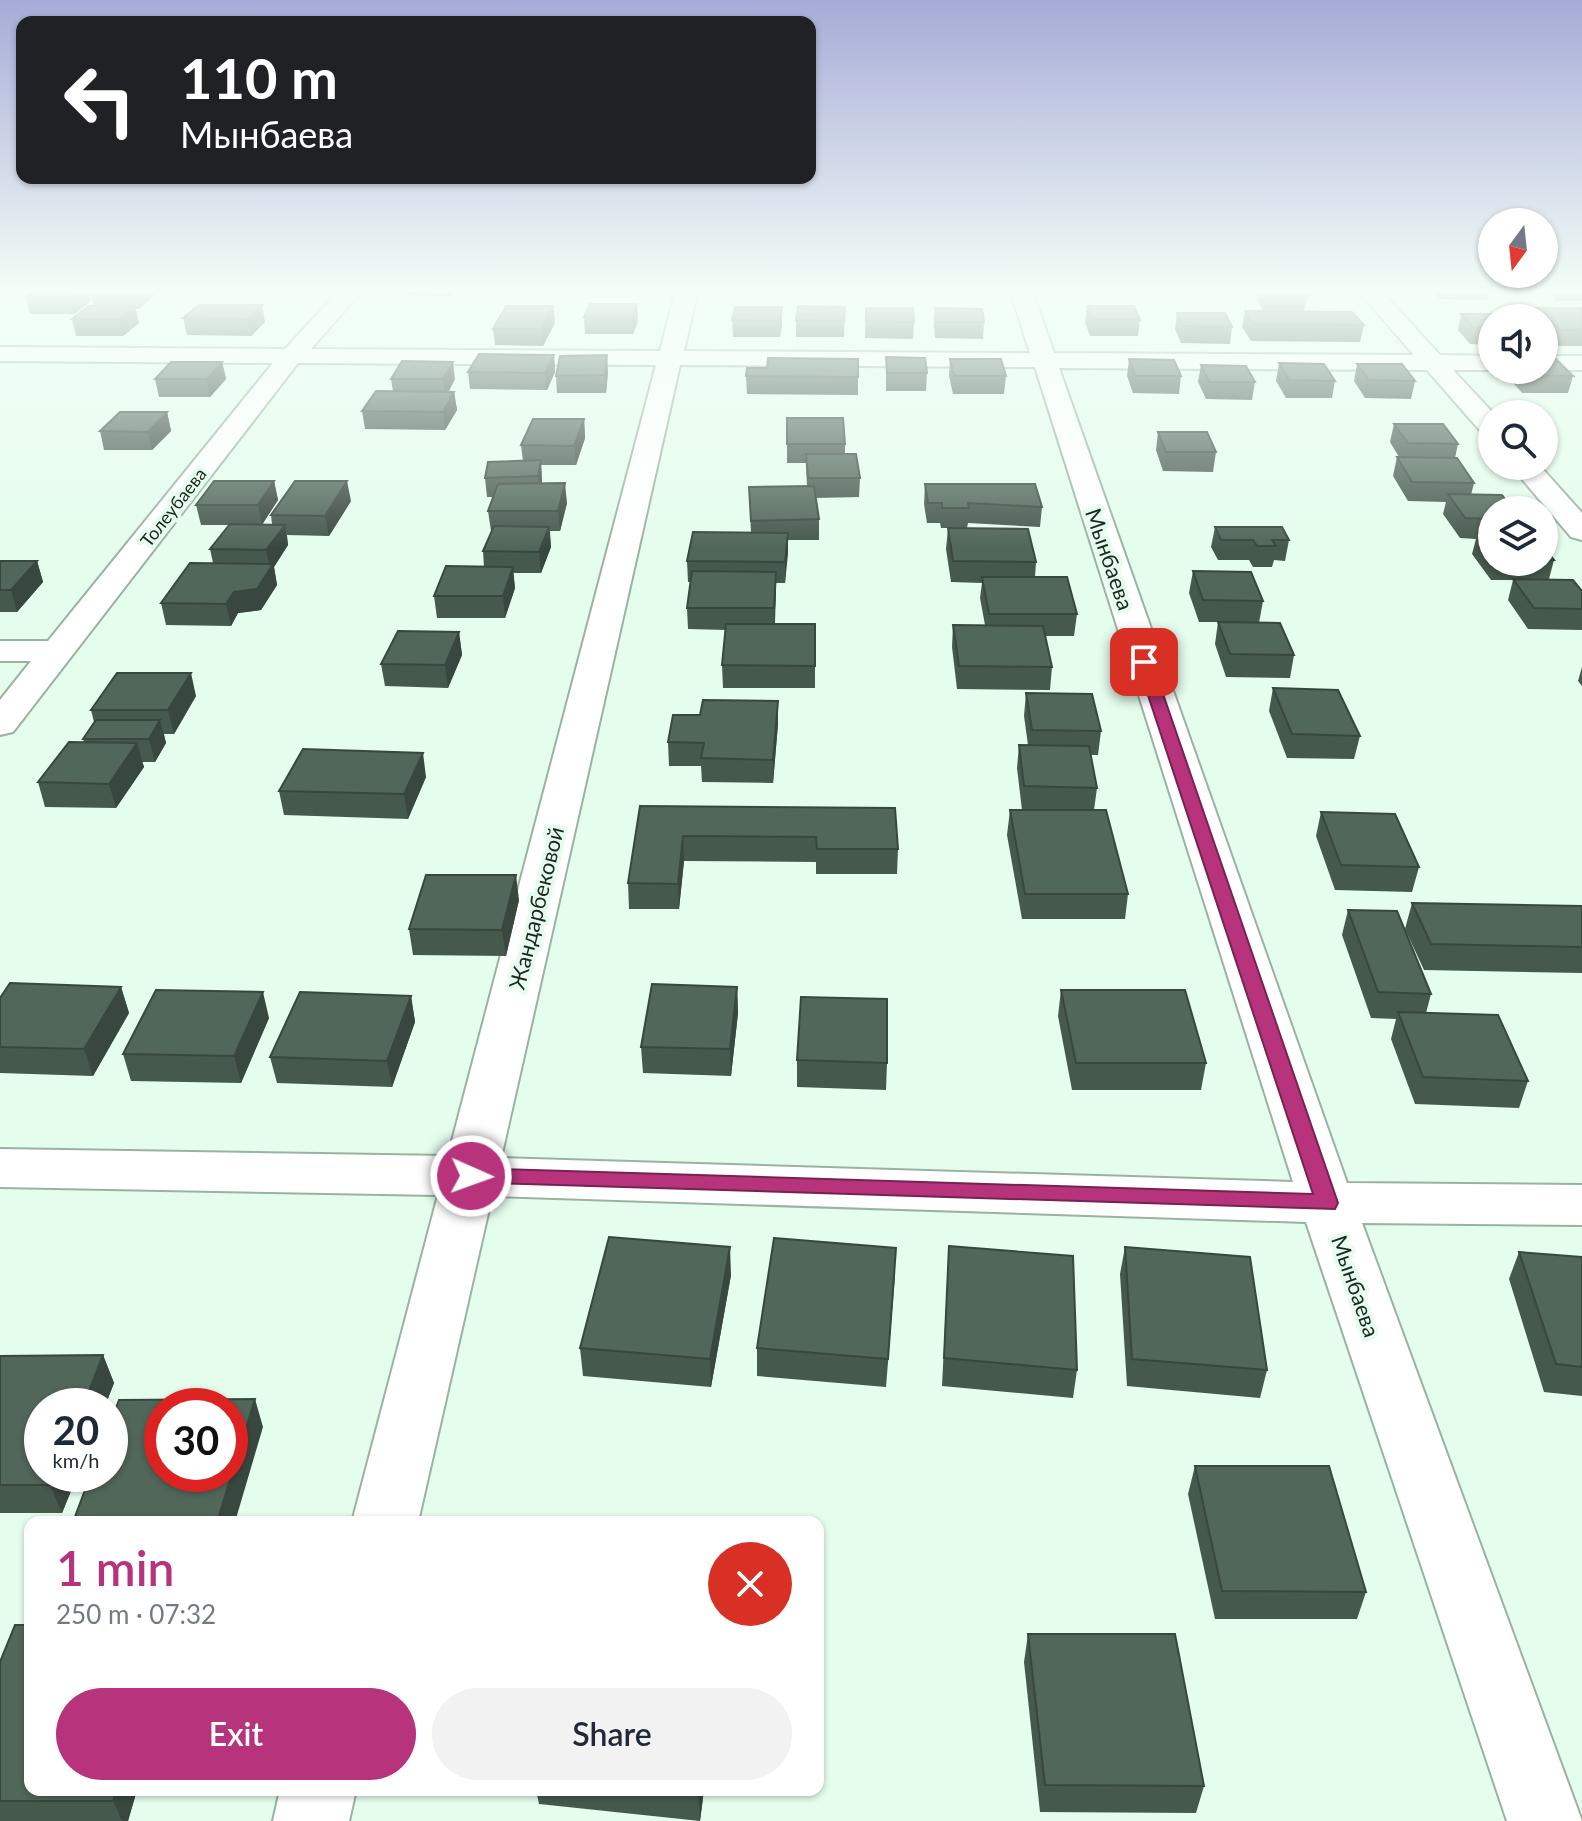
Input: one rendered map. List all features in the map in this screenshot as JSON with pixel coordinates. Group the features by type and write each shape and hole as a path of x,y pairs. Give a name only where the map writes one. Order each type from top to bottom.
{"street":[{"name":"Толеубаева","path":"0,724 274,378"},
{"name":"Жандарбековой","path":"386,1516 665,378"},
{"name":"Мынбаева","path":"1049,378 1327,1203 1545,1821"},
{"path":"1449,378 1478,412"},
{"path":"1537,480 1582,531"},
{"path":"0,651 60,651"},
{"path":"0,1168 471,1176 1327,1203 1582,1205"},
{"path":"311,1821 317,1796"}],"building":[{"path":"156,378 208,378 207,379"},
{"path":"392,378 444,378 443,379"},
{"path":"1207,378 1253,378 1255,382 1209,382"},
{"path":"1333,378 1335,381 1289,380"},
{"path":"1367,378 1413,378 1415,381"},
{"path":"376,391 454,392 443,412 362,411"},
{"path":"120,412 167,412 148,432 100,431"},
{"path":"787,418 843,418 845,444 787,444"},
{"path":"533,419 584,419 574,446 521,445"},
{"path":"1394,424 1443,424 1458,444 1408,443"},
{"path":"1158,432 1207,432 1216,452 1166,452"},
{"path":"806,454 856,454 860,478 808,478"},
{"path":"1397,457 1457,458 1474,483 1412,482"},
{"path":"541,460 538,476 485,478 488,462"},
{"path":"214,481 274,481 258,505 196,505"},
{"path":"295,481 347,481 325,516 271,515"},
{"path":"565,483 558,511 488,511 498,484"},
{"path":"925,484 1035,484 1042,507 968,503 969,508 942,508 942,503 928,503"},
{"path":"814,486 819,519 751,521 749,487"},
{"path":"1448,494 1503,496 1478,496 1478,518 1465,518"},
{"path":"230,524 285,525 266,550 210,549"},
{"path":"494,526 549,527 539,552 483,551"},
{"path":"1215,527 1282,527 1289,540 1272,540 1276,546 1257,546 1253,540 1221,540"},
{"path":"948,528 1028,529 1036,562 953,561"},
{"path":"693,532 788,533 785,562 687,561"},
{"path":"0,561 37,561 11,590 0,590"},
{"path":"190,563 273,564 257,589 234,592 226,604 161,603"},
{"path":"446,566 513,567 503,596 434,596"},
{"path":"692,571 776,572 774,608 687,608"},
{"path":"1193,571 1251,572 1263,601 1203,600"},
{"path":"982,577 1067,577 1077,614 989,614"},
{"path":"1513,579 1573,580 1582,591 1582,609 1534,608"},
{"path":"1218,622 1280,623 1294,655 1230,654"},
{"path":"726,624 815,624 815,666 722,665"},
{"path":"953,625 1043,626 1052,667 959,666"},
{"path":"398,631 459,632 445,665 381,664"},
{"path":"117,673 191,673 168,710 91,710"},
{"path":"1273,688 1338,690 1360,736 1292,734"},
{"path":"1026,693 1092,694 1101,731 1032,730"},
{"path":"703,700 778,701 773,760 701,758 704,743 668,742 673,715 700,715"},
{"path":"96,720 160,720 149,739 83,739"},
{"path":"69,742 137,743 109,784 38,782"},
{"path":"1019,745 1089,746 1097,788 1024,786"},
{"path":"303,749 423,753 404,794 279,791"},
{"path":"640,806 895,808 898,849 817,849 816,837 683,836 678,884 628,883"},
{"path":"1010,810 1106,810 1128,894 1025,894"},
{"path":"1321,812 1395,814 1419,867 1341,865"},
{"path":"426,875 516,875 502,930 409,929"},
{"path":"1412,903 1582,906 1582,947 1431,944"},
{"path":"1348,910 1397,911 1431,994 1378,992"},
{"path":"10,983 121,987 84,1049 0,1047 0,998"},
{"path":"652,984 737,987 730,1049 641,1047"},
{"path":"156,990 263,992 234,1056 123,1054"},
{"path":"1061,990 1185,990 1206,1063 1076,1063"},
{"path":"300,992 411,996 387,1061 270,1057"},
{"path":"801,997 887,999 887,1063 797,1060"},
{"path":"1398,1012 1498,1015 1528,1081 1423,1077"},
{"path":"609,1237 730,1247 710,1359 580,1348"},
{"path":"774,1238 896,1248 888,1359 757,1348"},
{"path":"949,1246 1073,1256 1077,1370 944,1358"},
{"path":"1125,1247 1250,1257 1267,1370 1132,1359"},
{"path":"1519,1252 1582,1257 1582,1367 1556,1364"},
{"path":"103,1355 90,1388 24,1388 24,1485 0,1485 0,1356"},
{"path":"248,1399 255,1399 248,1422"},
{"path":"128,1400 144,1400 144,1492 226,1492 219,1516 75,1516 84,1492 128,1492"},
{"path":"1195,1466 1329,1466 1366,1592 1222,1591"},
{"path":"15,1625 24,1625 24,1796 114,1796 113,1801 0,1801 0,1662"},
{"path":"1028,1634 1175,1634 1204,1786 1045,1785"}],"route":[{"path":"471,1176 1327,1203 1144,662"}]}
